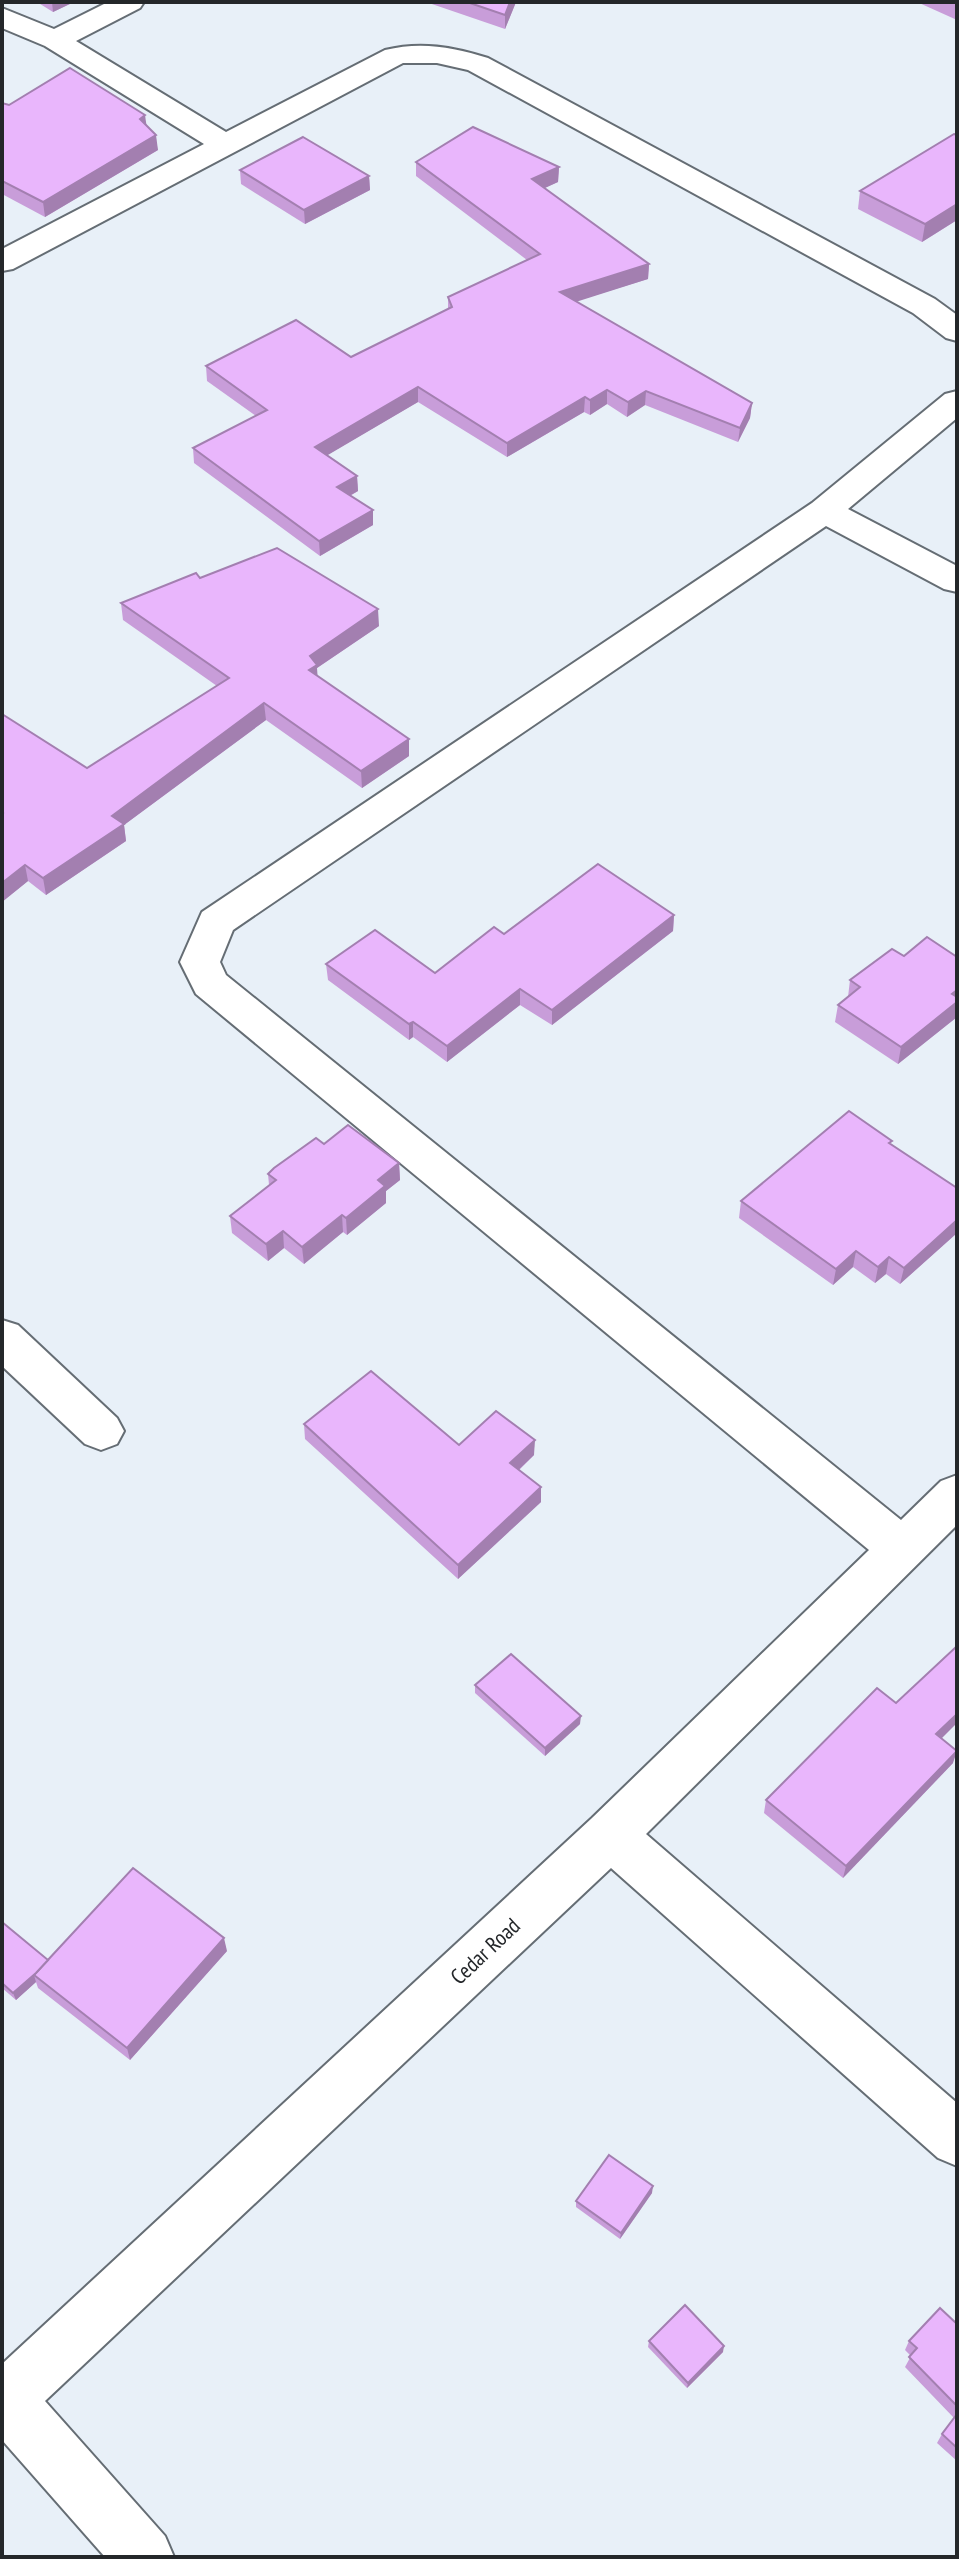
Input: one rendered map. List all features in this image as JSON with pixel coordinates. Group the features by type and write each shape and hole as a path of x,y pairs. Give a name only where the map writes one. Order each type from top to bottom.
{"street":[{"path":"55,40 130,2"},
{"path":"2,17 55,40 226,145"},
{"path":"2,262 395,56 420,51 445,54 478,64 924,306 957,331"},
{"path":"901,1548 210,984 200,962 216,922 824,511 957,401"},
{"path":"824,511 957,581"},
{"path":"2,1338 101,1431"},
{"name":"Cedar Road","path":"4,2398 610,1835 957,1495"},
{"path":"610,1835 957,2139"},
{"path":"4,2398 144,2557"}],"building":[{"path":"467,2 510,2 505,15"},
{"path":"70,68 145,115 140,119 156,135 43,202 2,181 2,103 9,105"},
{"path":"473,127 559,167 532,179 649,264 560,292 752,403 740,428 646,391 628,402 607,390 590,400 585,397 507,443 418,387 315,447 357,476 337,487 373,510 319,541 193,448 267,410 206,366 296,320 351,357 452,307 448,297 540,254 416,162"},
{"path":"957,135 957,204 925,224 860,191"},
{"path":"303,137 369,176 304,210 240,170"},
{"path":"277,548 378,609 310,656 317,665 309,670 409,739 361,771 264,703 112,816 124,824 43,878 25,865 2,883 2,714 87,768 229,678 121,603 196,573 200,578"},
{"path":"598,864 674,915 552,1010 520,989 447,1046 413,1022 409,1024 326,964 375,930 435,973 494,927 504,934"},
{"path":"927,937 957,957 957,990 952,994 957,997 957,1002 901,1047 838,1005 860,987 850,980 892,949 904,956"},
{"path":"849,1111 892,1141 889,1143 957,1188 957,1220 904,1268 889,1257 878,1267 856,1251 836,1269 741,1201"},
{"path":"348,1125 399,1163 378,1180 385,1186 346,1218 342,1215 302,1247 283,1231 266,1244 230,1216 276,1180 268,1174 274,1168 316,1138 324,1144"},
{"path":"371,1371 459,1445 496,1411 535,1440 510,1463 541,1487 458,1565 304,1424"},
{"path":"957,1646 957,1714 936,1734 957,1751 846,1866 766,1800 877,1688 896,1703"},
{"path":"511,1654 581,1716 545,1748 475,1685"},
{"path":"133,1868 224,1938 127,2048 34,1975"},
{"path":"2,1922 48,1960 13,1993 2,1983"},
{"path":"609,2155 653,2186 621,2233 576,2201"},
{"path":"685,2305 724,2346 688,2383 649,2341"},
{"path":"940,2308 957,2324 957,2406 909,2357 917,2348 909,2341"},
{"path":"957,2414 957,2448 942,2434"}]}
